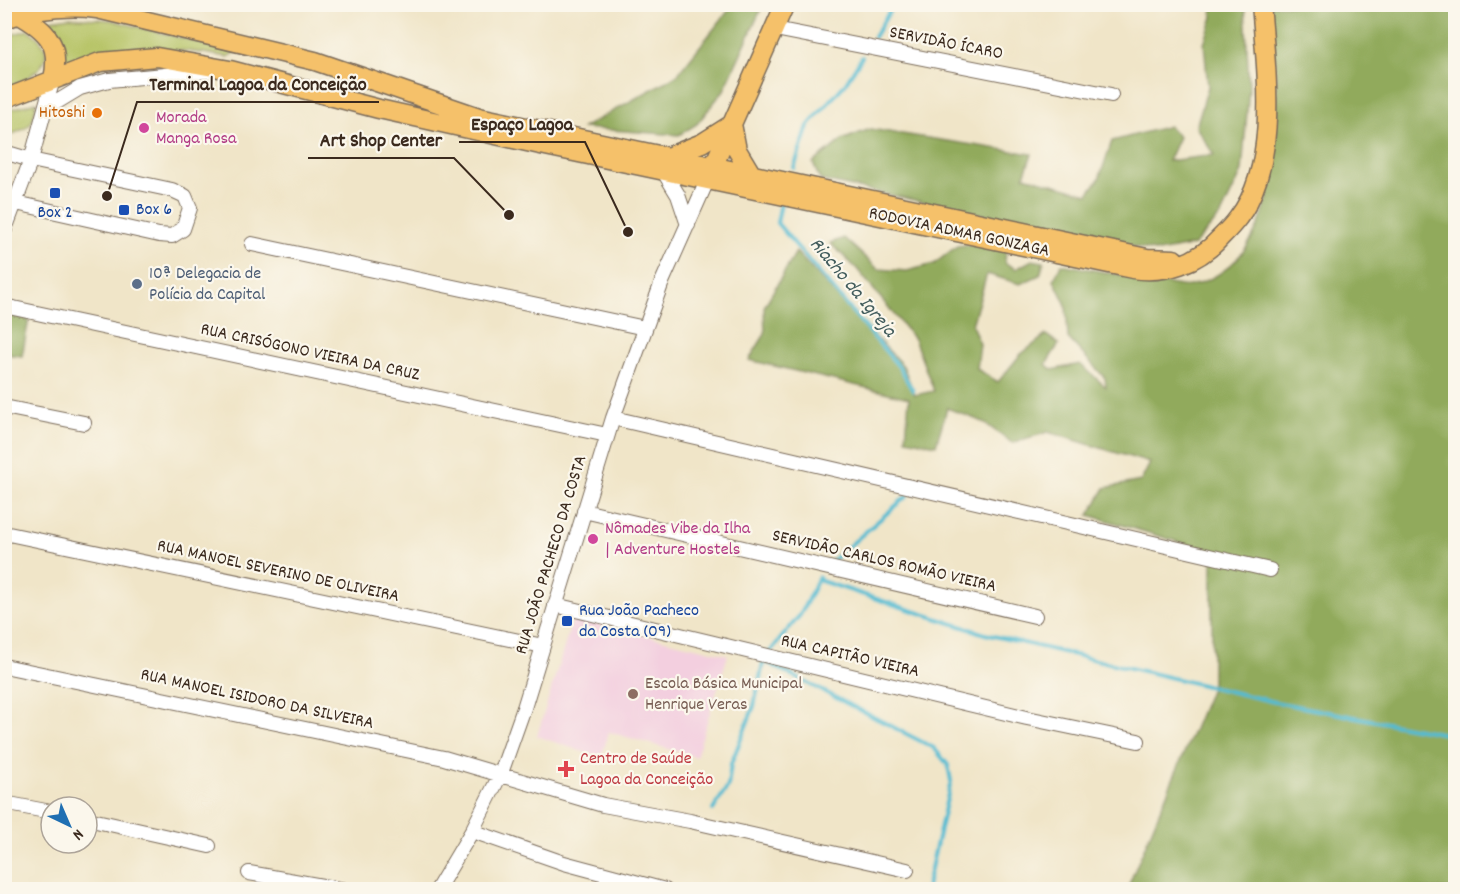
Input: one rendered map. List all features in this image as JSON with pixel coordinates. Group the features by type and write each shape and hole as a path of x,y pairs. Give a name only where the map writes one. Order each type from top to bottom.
{"main road":[{"path":"11,16 79,6 165,24 330,66 479,117 710,174 785,4"},
{"name":"RODOVIA ADMAR GONZAGA","path":"710,174 1133,269 1166,269 1191,260 1208,250 1239,218 1259,175 1268,90 1262,4"},
{"path":"11,16 41,27 50,38 55,50 56,67 53,79"},
{"path":"4,99 100,62 157,57 230,70 414,117 665,164 732,124"},
{"path":"306,89 330,66"},
{"path":"732,124 737,150 752,175"},
{"name":"RODOVIA ADMAR GONZAGA","path":"710,174 752,175 1147,258 1171,259 1208,250"}],"street":[{"name":"SERVIDÃO ÍCARO","path":"775,29 1110,95"},
{"path":"47,108 80,88 109,80 230,70"},
{"path":"4,232 31,160 47,108 53,79"},
{"path":"4,152 31,160 172,190 185,196 190,208 183,229 172,236 159,236 16,203"},
{"path":"665,164 688,225"},
{"name":"RUA JOÃO PACHECO DA COSTA","path":"437,890 472,831 501,773 543,646 607,435 645,328 710,174"},
{"path":"252,244 645,328"},
{"name":"RUA CRISÓGONO VIEIRA DA CRUZ","path":"4,306 607,435"},
{"path":"4,407 84,423"},
{"path":"613,418 1270,570"},
{"name":"SERVIDÃO CARLOS ROMÃO VIEIRA","path":"584,511 1035,615"},
{"name":"RUA MANOEL SEVERINO DE OLIVEIRA","path":"4,533 543,646"},
{"name":"RUA CAPITÃO VIEIRA","path":"555,605 1027,718 1138,741"},
{"name":"RUA MANOEL ISIDORO DA SILVEIRA","path":"4,666 259,717 501,773 603,805 690,821 907,870"},
{"path":"4,804 39,810"},
{"path":"99,822 209,846"},
{"path":"472,831 564,863 664,890"},
{"path":"249,873 345,890"}],"shaded area":[{"name":"Escola Básica Municipal Henrique Veras","path":"573,618 728,655 696,757 609,732 601,758 537,736"}],"green space":[{"path":"733,5 763,5 724,90 697,124 679,135 583,128 677,75"},
{"path":"1211,5 1245,5 1249,88 1242,171 1221,215 1194,245 1159,252 820,180 813,163 842,140 870,129 1032,154 1024,176 1088,194 1099,179 1112,141 1169,126 1179,137 1168,161 1214,155 1196,127 1208,87 1204,43 1213,17"},
{"path":"1271,5 1455,5 1455,889 1127,889 1212,686 1212,552 1089,515 1105,488 1141,481 1150,463 1048,432 1012,443 983,422 947,408 936,445 906,439 909,398 749,360 765,334 764,307 796,252 903,366 915,395 934,391 914,339 857,269 830,243 844,238 878,269 907,271 934,264 957,246 974,244 1006,248 1005,263 1016,269 1032,260 1044,262 1040,275 1020,284 987,274 972,325 980,344 977,369 998,382 1020,355 1046,335 1059,344 1046,364 1052,370 1080,364 1106,387 1105,378 1068,338 1066,305 1054,280 1061,264 1179,286 1190,286 1225,270 1250,242 1265,207 1273,166 1276,80"},
{"path":"70,17 111,20 236,52 228,57 167,49 128,50 88,56 68,62 64,60 61,38 50,20"},
{"path":"28,30 40,40 45,49 42,65 26,79 5,90 4,37"},
{"path":"36,102 31,123 19,132 5,137 5,111"},
{"path":"5,314 29,319 22,356 5,354"}],"waterway":[{"name":"Riacho da Igreja","path":"874,37 894,4"},
{"name":"Riacho da Igreja","path":"794,168 808,126 845,84 862,57"},
{"name":"Riacho da Igreja","path":"781,203 777,223 900,368 913,391"},
{"name":"Riacho da Igreja","path":"833,560 907,496"},
{"path":"769,653 800,615 819,577 821,581 985,634 1275,702 1456,736"},
{"name":"Riacho da Igreja","path":"713,810 728,786 731,764 754,706 764,659"},
{"path":"764,661 934,748 948,765 951,781 926,890"}],"place":[{"name":"Hitoshi","path":"97,113"},
{"name":"Morada Manga Rosa","path":"144,128"},
{"name":"Box 2","path":"55,193"},
{"name":"Terminal Lagoa da Conceição","path":"107,196"},
{"name":"Box 6","path":"124,210"},
{"name":"Art Shop Center","path":"509,215"},
{"name":"Espaço Lagoa","path":"628,232"},
{"name":"10ª Delegacia de Polícia da Capital","path":"137,284"},
{"name":"Nômades Vibe da Ilha | Adventure Hostels","path":"593,539"},
{"name":"Rua João Pacheco da Costa (09)","path":"567,621"},
{"name":"Escola Básica Municipal Henrique Veras","path":"633,694"},
{"name":"Centro de Saúde Lagoa da Conceição","path":"566,769"}]}
